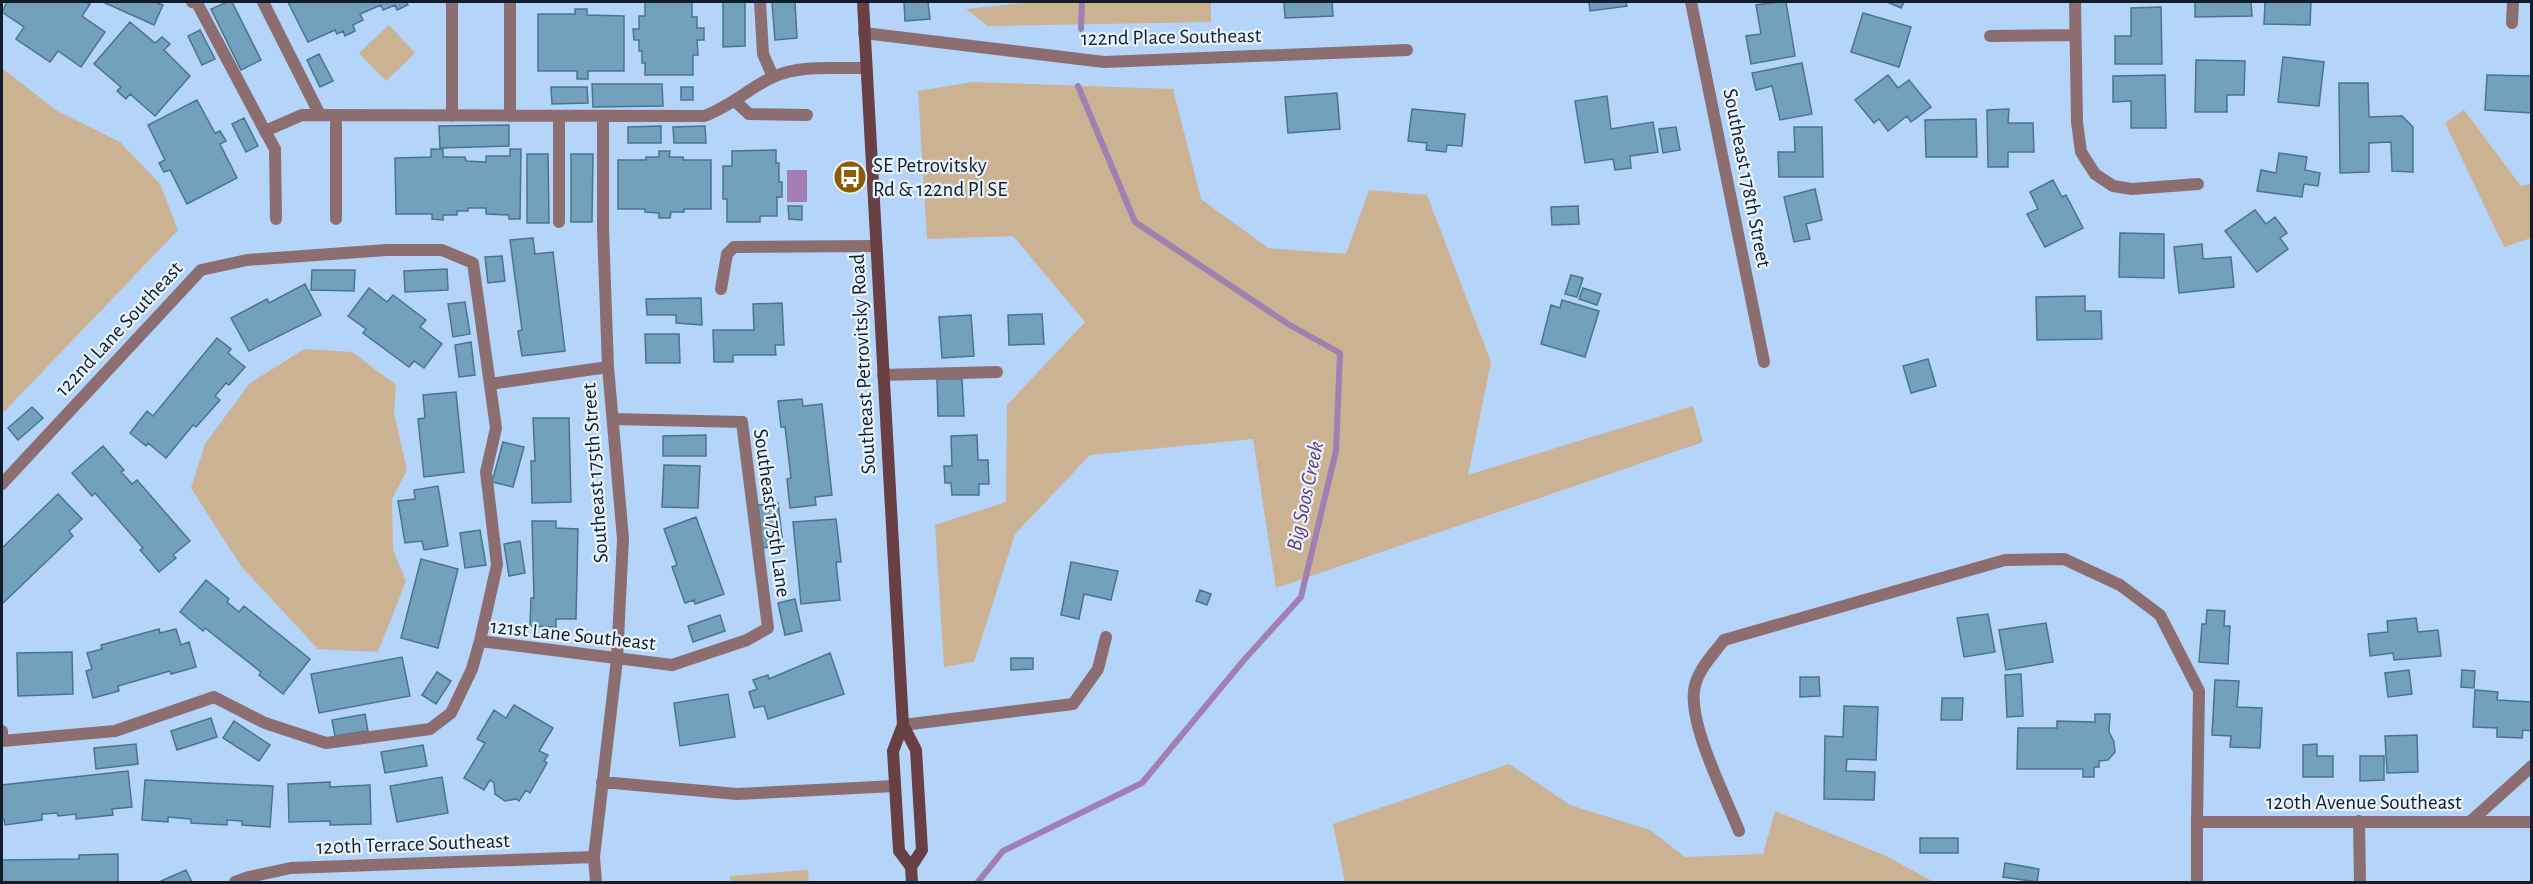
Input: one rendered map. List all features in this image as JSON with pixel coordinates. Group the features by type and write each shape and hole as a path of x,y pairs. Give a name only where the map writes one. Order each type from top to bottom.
{"main road":[{"name":"Southeast Petrovitsky Road","path":"863,2 903,725 893,752 899,851 911,867 912,882"},
{"name":"Southeast Petrovitsky Road","path":"903,725 916,750 922,850 911,867"}],"street":[{"path":"192,2 197,3 276,149 276,219"},
{"path":"263,2 320,116"},
{"path":"452,2 452,116"},
{"path":"510,2 510,116"},
{"path":"760,2 763,54 772,77"},
{"name":"Southeast 178th Street","path":"1691,2 1764,362"},
{"path":"2075,2 2077,122 2080,152 2095,174 2113,186 2132,189 2198,184"},
{"path":"2512,23 2513,2"},
{"name":"122nd Place Southeast","path":"864,33 1104,62 1407,50"},
{"path":"1990,36 2075,35"},
{"path":"265,131 302,115 704,116 720,111 772,77 791,70 866,68"},
{"path":"735,101 749,114 807,115"},
{"path":"336,115 336,219"},
{"path":"559,116 559,222"},
{"name":"Southeast 175th Street","path":"594,857 617,659 623,539 608,367 603,229 603,116"},
{"path":"721,290 727,254 734,247 876,246"},
{"name":"122nd Lane Southeast","path":"2,484 201,270 247,260 387,250 442,250 473,263 490,384"},
{"path":"480,640 497,565 486,472 496,428 490,384 608,367"},
{"path":"883,375 996,372"},
{"name":"Southeast 175th Lane","path":"613,419 742,422 768,628"},
{"path":"1739,831 1696,723 1694,690 1703,666 1724,640 2005,560 2064,559 2120,585 2160,615 2199,690 2196,882"},
{"name":"121st Lane Southeast","path":"2,736 115,731 214,697 265,723 327,743 430,729 451,713 472,669 480,640 617,659 672,664 747,640 768,628"},
{"path":"903,725 1073,704 1098,669 1106,637"},
{"path":"2471,821 2532,766"},
{"path":"602,782 737,794 895,786"},
{"name":"120th Avenue Southeast","path":"2197,822 2532,822"},
{"path":"2359,822 2360,882"},
{"path":"594,857 596,882"},
{"name":"120th Terrace Southeast","path":"235,882 291,868 594,857"}],"shaded area":[{"path":"1032,2 1211,2 1211,22 988,26 966,9"},
{"path":"389,25 415,53 386,81 359,53"},
{"path":"2,68 57,111 120,142 160,184 178,230 2,414"},
{"path":"973,82 1173,89 1201,199 1268,248 1346,254 1369,190 1427,195 1491,362 1468,475 1693,406 1703,442 1276,588 1253,439 1090,455 1015,534 974,662 944,667 935,525 1006,502 1007,405 1085,322 1013,236 927,239 918,91"},
{"path":"2464,110 2521,186 2531,184 2531,238 2504,247 2445,123"},
{"path":"787,170 807,170 807,202 787,202"},
{"path":"304,349 352,352 396,385 394,413 407,470 392,499 393,550 406,581 378,652 318,649 241,566 191,488 205,444 249,384"},
{"path":"1509,764 1570,805 1650,830 1685,857 1763,854 1775,811 1884,855 1934,882 1345,882 1333,824"},
{"path":"808,870 809,882 730,882 730,876"}],"building":[{"path":"7,2 86,2 90,4 82,16 105,32 81,67 58,51 50,62 16,39 24,27 2,12"},
{"path":"103,2 155,2 163,5 154,25"},
{"path":"232,2 261,60 241,70 211,9"},
{"path":"288,2 406,2 408,5 397,10 395,5 383,10 381,5 360,14 363,20 353,25 355,31 345,36 343,31 337,34 335,30 308,42"},
{"path":"645,2 692,2 692,17 697,17 697,28 704,28 704,40 697,40 698,55 693,55 693,75 645,75 642,51 639,51 639,40 634,40 633,29 639,29 639,16 645,16"},
{"path":"723,2 745,2 745,46 723,47"},
{"path":"772,2 795,2 797,38 775,40"},
{"path":"904,2 928,2 930,19 905,21"},
{"path":"1284,2 1332,2 1333,16 1285,18"},
{"path":"1589,2 1626,2 1627,6 1590,11"},
{"path":"1786,2 1795,56 1751,64 1746,36 1761,34 1756,5"},
{"path":"1887,2 1904,2 1901,8"},
{"path":"2195,2 2251,2 2252,16 2195,17"},
{"path":"2265,2 2311,2 2310,25 2264,24"},
{"path":"2161,7 2162,64 2115,64 2115,36 2131,36 2131,8"},
{"path":"575,9 587,9 587,15 624,16 624,71 588,71 588,79 577,79 577,71 538,71 538,14 575,14"},
{"path":"1863,13 1911,27 1899,67 1851,52"},
{"path":"130,22 155,43 162,37 170,44 164,50 190,76 155,116 130,94 126,99 117,91 121,87 94,64"},
{"path":"200,30 215,59 202,65 188,36"},
{"path":"319,54 333,81 320,87 307,60"},
{"path":"2283,57 2324,62 2319,106 2278,102"},
{"path":"2196,60 2245,61 2244,95 2227,95 2227,112 2195,112"},
{"path":"1802,63 1812,114 1780,120 1772,86 1756,90 1752,73"},
{"path":"1888,75 1898,88 1909,80 1931,107 1911,122 1907,116 1888,131 1879,119 1874,123 1855,100"},
{"path":"2165,75 2166,128 2131,128 2131,101 2113,102 2113,76"},
{"path":"2487,75 2532,76 2532,113 2485,110"},
{"path":"2339,83 2368,83 2369,117 2402,116 2413,127 2413,172 2392,171 2391,142 2369,143 2369,172 2340,173"},
{"path":"592,84 662,84 663,106 593,107"},
{"path":"551,87 587,87 588,103 552,104"},
{"path":"681,87 693,87 693,100 681,100"},
{"path":"1337,93 1340,129 1288,133 1285,97"},
{"path":"1607,96 1611,129 1653,122 1658,152 1630,156 1631,168 1615,170 1613,159 1585,163 1575,101"},
{"path":"197,100 215,133 220,131 226,141 220,144 237,178 187,204 170,170 164,172 159,163 165,160 148,125"},
{"path":"1412,109 1465,114 1462,146 1447,145 1446,152 1426,150 1427,143 1408,141"},
{"path":"2009,109 2008,123 2033,123 2034,152 2008,152 2008,167 1988,167 1987,110"},
{"path":"244,118 258,146 246,152 232,124"},
{"path":"1976,119 1977,157 1926,157 1925,120"},
{"path":"509,125 509,146 440,148 439,126"},
{"path":"661,126 661,143 628,143 628,127"},
{"path":"705,126 706,143 674,143 673,127"},
{"path":"1676,127 1680,150 1663,153 1659,129"},
{"path":"1794,127 1822,127 1823,177 1779,177 1778,152 1795,152"},
{"path":"431,149 443,149 443,157 465,157 466,161 486,162 486,156 510,156 510,149 521,149 520,219 509,219 509,215 486,214 486,208 468,208 468,211 457,211 457,215 443,215 443,220 432,219 432,214 396,214 395,158 431,157"},
{"path":"776,150 779,182 782,182 782,197 777,197 777,216 760,216 760,222 727,222 727,199 723,199 723,166 732,166 732,151"},
{"path":"659,151 670,151 669,157 683,157 683,160 711,160 711,209 684,209 684,212 671,212 670,218 659,218 659,213 645,212 645,209 618,209 618,160 646,160 646,157 659,157"},
{"path":"2279,153 2307,157 2305,170 2320,173 2318,186 2304,184 2302,197 2257,191 2261,170 2276,173"},
{"path":"527,154 548,154 549,223 527,223"},
{"path":"571,154 593,154 592,222 571,222"},
{"path":"2053,180 2062,197 2066,195 2083,228 2045,247 2027,214 2038,209 2030,192"},
{"path":"1815,189 1822,220 1806,224 1810,239 1794,242 1784,197"},
{"path":"788,206 802,206 802,220 789,219"},
{"path":"1578,206 1579,224 1552,225 1551,207"},
{"path":"2255,210 2266,224 2275,217 2287,233 2280,238 2288,249 2257,272 2225,231"},
{"path":"2120,233 2164,234 2164,278 2119,277"},
{"path":"533,238 535,254 553,252 565,351 522,356 518,331 522,330 510,240"},
{"path":"2202,244 2203,259 2231,257 2234,287 2179,293 2174,247"},
{"path":"502,256 505,281 488,283 485,257"},
{"path":"447,269 448,290 405,292 404,271"},
{"path":"312,270 355,270 354,291 311,290"},
{"path":"1571,275 1583,278 1577,297 1565,294"},
{"path":"305,284 321,315 249,351 231,318 267,299 269,303"},
{"path":"369,288 387,302 393,295 426,320 420,327 442,344 424,368 414,361 409,367 363,333 366,329 348,316"},
{"path":"1583,288 1601,294 1597,305 1579,299"},
{"path":"2085,296 2085,311 2101,311 2102,339 2037,340 2036,297"},
{"path":"701,298 702,325 676,323 676,315 647,315 646,299"},
{"path":"1562,300 1599,311 1585,357 1541,344 1551,305 1560,308"},
{"path":"465,302 470,334 453,337 448,304"},
{"path":"782,303 784,345 775,345 776,355 733,355 733,362 714,362 713,330 754,330 753,304"},
{"path":"1042,314 1044,344 1009,345 1008,315"},
{"path":"971,315 974,356 942,358 939,317"},
{"path":"645,334 679,334 680,363 646,363"},
{"path":"217,338 231,349 228,353 245,367 229,385 226,383 215,396 220,400 196,427 193,425 166,458 148,443 146,446 130,433 147,411 153,416"},
{"path":"471,342 475,375 459,377 455,345"},
{"path":"1928,359 1936,386 1911,393 1903,366"},
{"path":"937,379 962,379 964,416 938,416"},
{"path":"456,392 464,472 424,477 418,419 425,418 423,395"},
{"path":"802,399 803,406 822,404 832,495 815,497 816,505 790,508 787,479 791,478 785,427 781,427 778,401"},
{"path":"32,407 43,418 18,440 8,428"},
{"path":"533,418 569,418 571,502 532,503 531,461 535,461"},
{"path":"706,435 706,456 663,456 663,436"},
{"path":"977,435 978,460 988,460 989,484 979,484 979,495 952,495 951,483 945,483 944,466 952,466 951,436"},
{"path":"503,442 524,447 513,487 492,482"},
{"path":"103,446 124,470 121,472 132,484 137,480 190,541 173,555 176,558 159,572 140,550 143,548 95,493 92,496 72,473"},
{"path":"664,465 700,466 698,508 662,507"},
{"path":"438,486 448,546 424,550 422,541 405,543 398,501 415,499 414,490"},
{"path":"58,494 82,519 69,531 73,536 2,604 2,548"},
{"path":"778,503 783,545 763,548 758,505"},
{"path":"696,517 724,594 695,604 694,600 685,603 672,567 677,565 664,529"},
{"path":"836,519 841,562 836,562 840,600 801,604 793,522"},
{"path":"532,521 556,521 556,528 578,529 576,619 556,619 556,627 530,626 531,598 534,598"},
{"path":"480,530 486,565 465,568 460,533"},
{"path":"520,541 525,573 509,576 504,544"},
{"path":"421,559 458,569 438,648 401,638"},
{"path":"1071,562 1118,571 1111,600 1084,594 1079,619 1061,615"},
{"path":"206,580 229,599 227,602 239,612 244,606 310,659 283,694 259,675 261,672 205,628 203,631 180,612"},
{"path":"1200,590 1211,594 1207,605 1196,601"},
{"path":"795,599 802,631 785,635 778,603"},
{"path":"2207,610 2225,611 2224,626 2230,626 2228,664 2199,662 2202,624 2206,624"},
{"path":"1988,614 1995,652 1964,657 1957,618"},
{"path":"720,615 725,631 693,642 688,626"},
{"path":"2416,618 2418,632 2438,630 2441,656 2394,660 2393,653 2370,656 2368,634 2388,632 2387,621"},
{"path":"2046,623 2053,662 2006,670 1999,630"},
{"path":"159,629 160,633 176,629 181,645 189,642 196,667 171,674 170,671 118,686 119,691 93,698 86,671 92,669 87,653 102,649 101,645"},
{"path":"72,652 73,694 18,696 17,653"},
{"path":"830,653 844,694 768,719 764,706 754,708 749,692 757,689 753,680 768,675 769,679"},
{"path":"402,657 410,696 319,713 311,674"},
{"path":"1011,658 1033,658 1033,669 1011,670"},
{"path":"2409,670 2412,694 2388,697 2385,673"},
{"path":"2462,670 2475,671 2474,688 2461,687"},
{"path":"437,672 451,681 436,704 422,695"},
{"path":"2021,674 2023,716 2007,717 2005,675"},
{"path":"1800,677 1819,677 1820,696 1800,697"},
{"path":"2215,680 2239,681 2237,707 2262,708 2260,748 2230,747 2231,736 2212,735"},
{"path":"2475,690 2498,692 2497,700 2532,702 2532,731 2523,730 2522,738 2497,737 2497,728 2473,727"},
{"path":"728,694 735,737 680,746 674,703"},
{"path":"1942,698 1963,698 1962,720 1941,720"},
{"path":"514,705 553,728 539,751 548,755 544,761 547,763 530,793 526,790 519,801 516,799 505,801 495,794 494,783 490,780 484,790 464,778 485,743 477,739 494,710 506,718"},
{"path":"1844,706 1878,707 1876,760 1847,759 1846,771 1875,772 1874,800 1824,799 1825,736 1843,737"},
{"path":"365,714 368,731 335,736 332,720"},
{"path":"2095,714 2110,714 2109,732 2114,742 2115,752 2108,760 2099,761 2099,767 2094,767 2094,777 2083,777 2083,769 2017,769 2018,728 2057,728 2057,721 2095,722"},
{"path":"211,718 217,737 177,750 171,731"},
{"path":"234,721 270,745 259,761 223,738"},
{"path":"2417,735 2418,772 2387,773 2385,736"},
{"path":"136,744 138,764 96,769 94,748"},
{"path":"2317,744 2317,756 2333,756 2333,777 2303,777 2303,745"},
{"path":"423,745 427,766 385,773 381,752"},
{"path":"2360,756 2384,756 2384,780 2360,781"},
{"path":"128,771 132,807 112,809 113,815 76,819 76,814 58,816 57,813 42,814 42,820 5,825 4,819 2,820 2,785"},
{"path":"442,777 448,813 397,822 390,786"},
{"path":"145,780 273,786 270,827 242,825 242,821 227,820 227,825 191,823 191,819 168,817 168,822 142,820"},
{"path":"330,782 330,787 370,785 371,824 330,825 330,821 289,822 288,784"},
{"path":"1920,838 1958,838 1958,853 1920,853"},
{"path":"118,854 118,882 2,882 2,860 79,859 79,855"},
{"path":"2005,863 2039,869 2037,882 2003,877"},
{"path":"186,870 192,882 159,882"}],"waterway":[{"name":"Big Soos Creek","path":"1081,29 1082,2"},
{"name":"Big Soos Creek","path":"978,882 1003,851 1142,783 1244,660 1301,597 1336,451 1340,353 1288,324 1135,222 1078,86"}],"place":[{"name":"SE Petrovitsky Rd & 122nd Pl SE","path":"850,177"}]}
